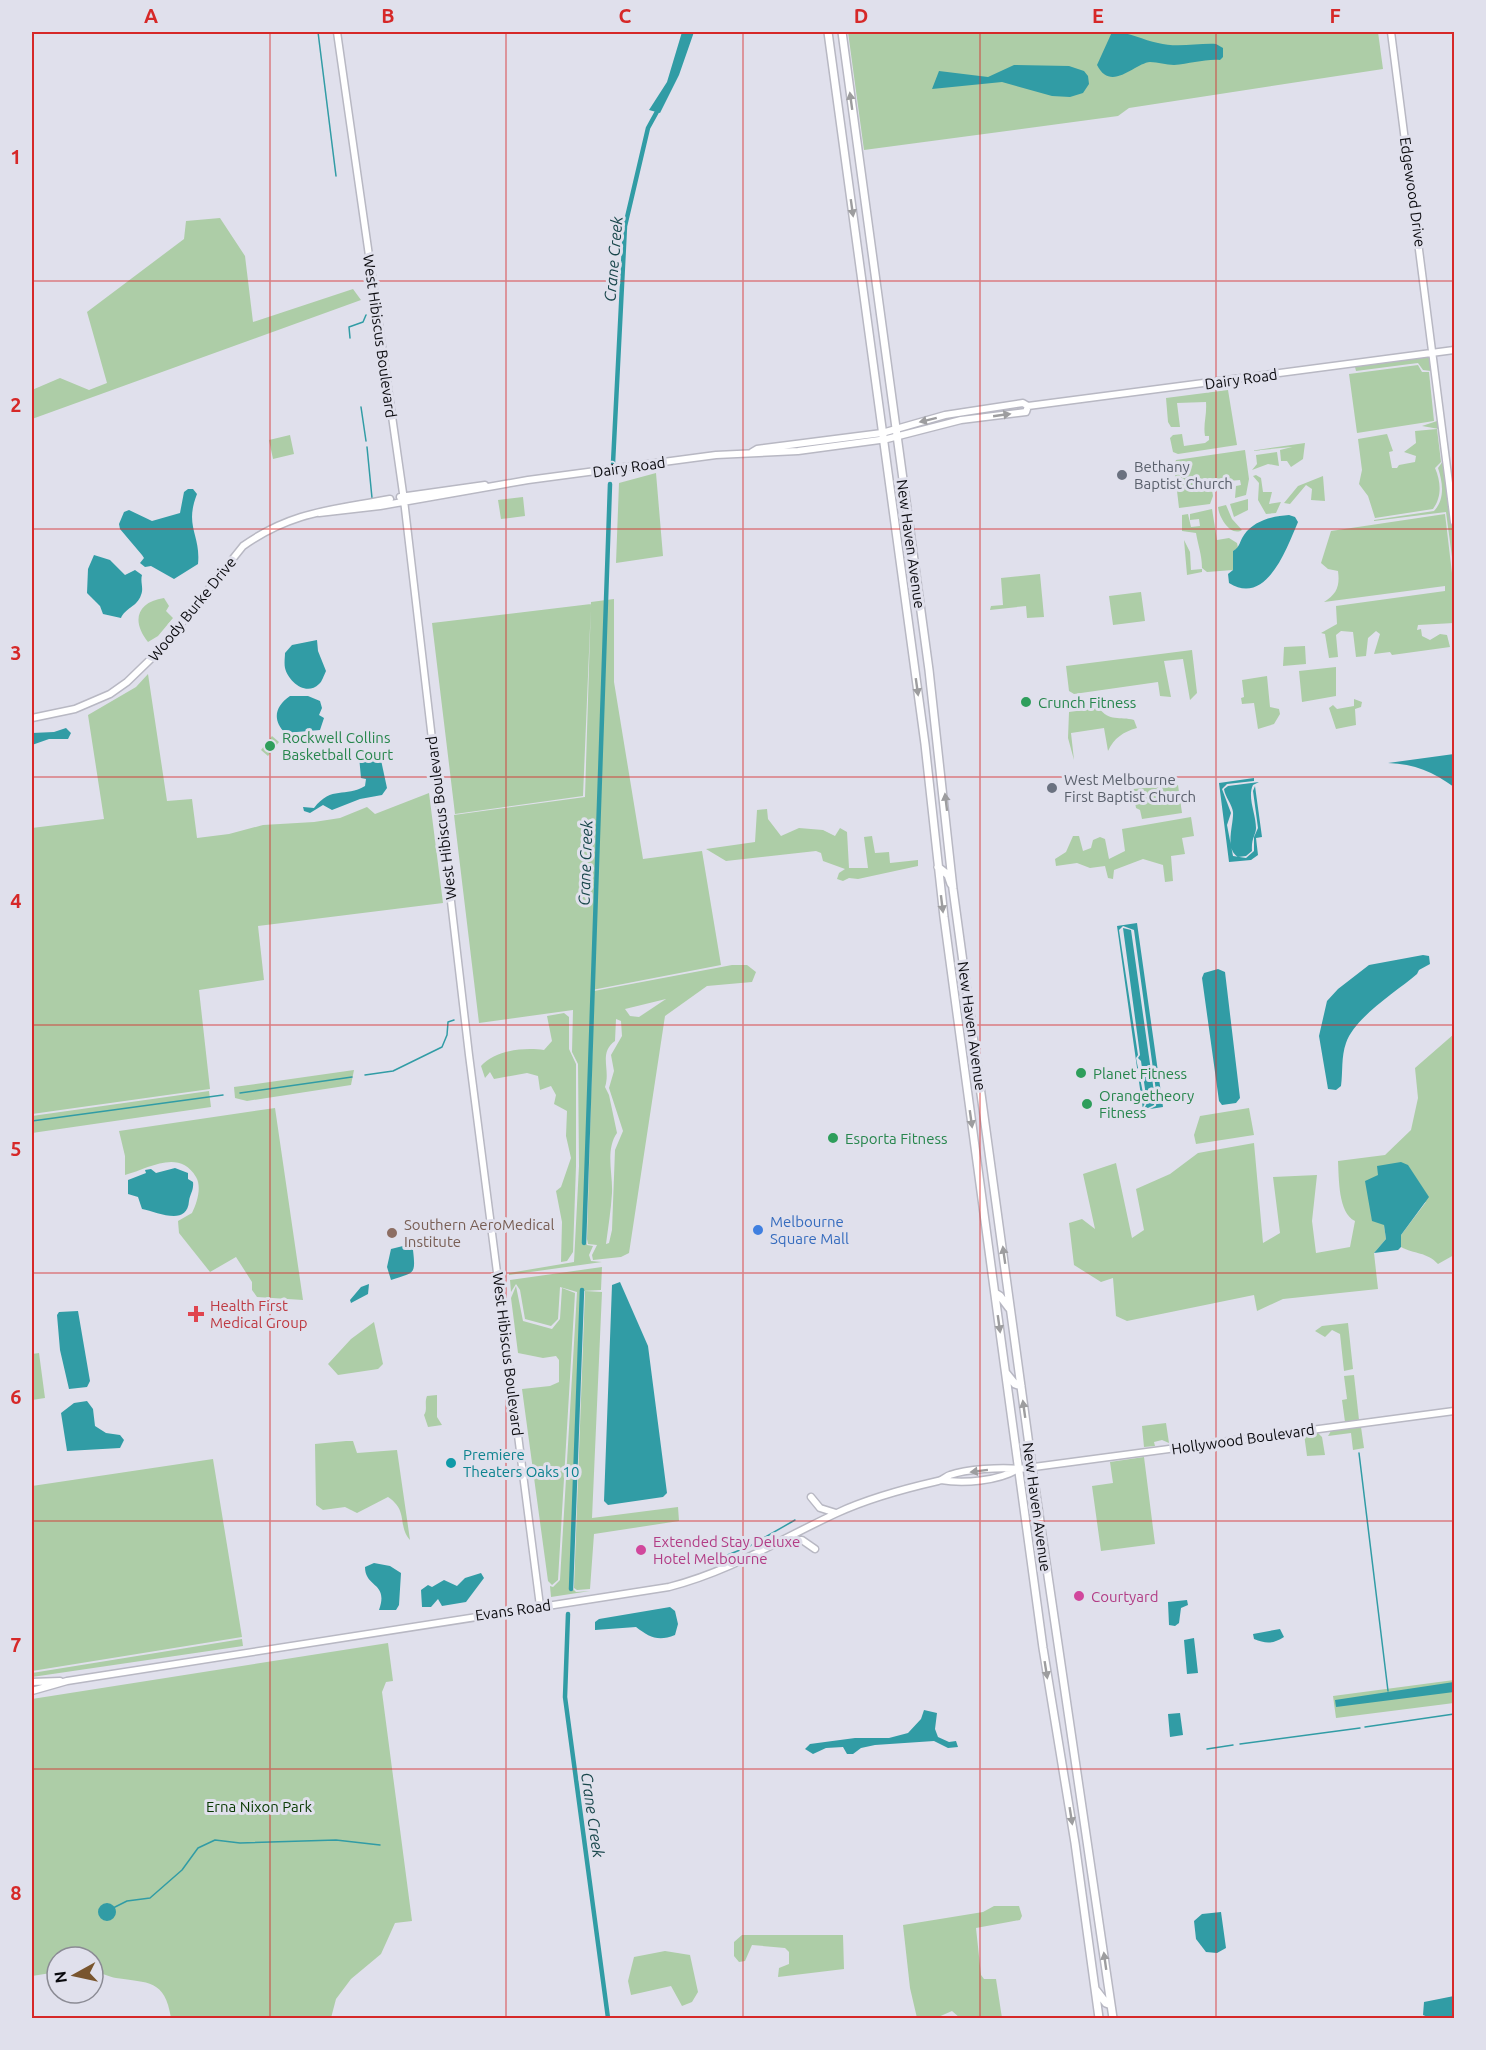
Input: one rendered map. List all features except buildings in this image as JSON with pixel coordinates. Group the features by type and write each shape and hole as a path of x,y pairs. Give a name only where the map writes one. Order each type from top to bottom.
{"main road":[{"name":"New Haven Avenue","path":"828,32 913,656 938,867 1005,1371 1043,1648 1099,2019"},
{"name":"New Haven Avenue","path":"842,32 929,670 953,889 1058,1661 1113,2019"},
{"path":"839,113 848,119 855,129"},
{"path":"847,171 853,181 863,187"},
{"path":"849,189 859,194 866,207"},
{"path":"861,271 867,282 877,289"},
{"path":"868,326 878,333 885,347"},
{"path":"892,505 900,518 908,523"},
{"path":"904,590 914,596 920,607"},
{"path":"910,634 918,647 926,653"},
{"path":"913,656 921,659 929,670"},
{"path":"935,829 940,841 950,848"},
{"path":"938,867 948,875 953,889"},
{"path":"993,1280 1009,1297"},
{"path":"995,1293 1004,1300 1011,1313"},
{"path":"1005,1371 1014,1384 1021,1386"},
{"path":"1041,1634 1057,1648"},
{"path":"1043,1648 1051,1651 1058,1661"},
{"path":"1057,1737 1064,1751 1074,1758"},
{"path":"1061,1758 1070,1764 1077,1776"},
{"path":"1095,1987 1106,2003 1111,2005"}],"street":[{"name":"West Hibiscus Boulevard","path":"337,32 404,498 469,1055 540,1606"},
{"name":"Edgewood Drive","path":"1391,32 1455,522"},
{"name":"Dairy Road","path":"404,498 751,452 757,449 883,436 961,420 1026,412 1028,406 1455,350"},
{"name":"Woody Burke Drive","path":"32,718 72,710 110,694 144,667 160,650 243,546 278,524 319,513 404,498"},
{"name":"Hollywood Boulevard","path":"1032,1467 1455,1411"},
{"name":"Evans Road","path":"32,1691 67,1681 628,1594 684,1583 737,1564 837,1513 886,1494 941,1480 951,1474 1007,1467 1019,1469 1032,1467"},
{"path":"811,1497 820,1508 837,1513"},
{"path":"784,1540 802,1540 814,1549"},
{"name":"Evans Road","path":"32,1682 67,1681"}],"green space":[{"path":"848,32 1378,32 1383,69 1129,108 1118,116 864,150"},
{"path":"220,218 245,256 253,322 353,289 361,300 32,419 32,390 60,378 89,390 107,383 87,312 184,239 186,221"},
{"path":"1432,356 1454,543 1454,572 1446,512 1374,521 1434,511 1440,501 1442,485 1438,468 1443,461 1439,429 1422,426 1437,421 1431,371 1423,370 1418,363 1356,371 1355,367"},
{"path":"1418,365 1422,372 1429,372 1434,421 1357,433 1349,374"},
{"path":"1228,390 1237,445 1178,454 1173,452 1170,438 1173,435 1182,434 1184,446 1205,443 1209,440 1209,436 1205,436 1206,402 1177,403 1180,427 1171,427 1168,422 1166,398"},
{"path":"1437,429 1441,462 1435,468 1440,489 1433,509 1375,518 1368,496 1359,484 1362,470 1358,439 1387,434 1393,451 1389,452 1392,468 1397,468 1399,465 1415,462 1416,456 1404,452 1416,443 1415,431"},
{"path":"290,435 294,454 273,459 269,440"},
{"path":"1305,443 1303,459 1291,467 1287,461 1281,461 1280,450 1292,447 1250,451"},
{"path":"1245,450 1249,479 1246,495 1235,498 1236,486 1241,485 1240,480 1229,481 1227,488 1226,482 1216,480 1211,484 1213,496 1210,504 1179,508 1174,465 1176,460"},
{"path":"1277,452 1279,466 1268,464 1252,470 1257,464 1256,455"},
{"path":"656,473 663,556 616,563 619,483"},
{"path":"1253,476 1261,478 1263,492 1272,492 1269,504 1281,502 1276,513 1266,514 1258,500 1259,483"},
{"path":"1323,476 1325,501 1311,500 1312,489 1306,485 1290,504 1284,503 1298,486"},
{"path":"523,497 525,516 501,519 498,500"},
{"path":"1248,499 1248,510 1234,517 1230,504"},
{"path":"1226,505 1232,519 1242,530 1234,531 1223,521 1218,507"},
{"path":"1212,509 1217,540 1229,538 1237,543 1238,548 1233,551 1233,570 1207,572 1202,568 1196,533 1182,531 1182,515 1188,514 1191,527 1200,526 1199,519 1190,520 1190,514"},
{"path":"1445,514 1454,590 1454,623 1418,625 1417,630 1421,629 1422,636 1430,640 1440,634 1447,635 1450,647 1392,655 1390,652 1374,654 1380,634 1376,631 1368,638 1366,656 1356,657 1353,632 1341,631 1336,635 1338,657 1329,658 1325,634 1321,633 1337,624 1336,606 1445,591 1445,586 1324,602 1335,593 1338,581 1338,571 1328,569 1321,563 1331,531"},
{"path":"1184,540 1190,552 1191,570 1202,569 1202,572 1187,575"},
{"path":"1040,574 1044,617 1027,618 1026,606 990,610 991,606 1003,605 1001,578"},
{"path":"1141,592 1145,621 1113,625 1109,596"},
{"path":"164,598 169,606 166,611 173,618 158,636 148,642 138,620 140,614 148,604"},
{"path":"614,599 614,682 643,859 702,851 721,965 592,990 585,1239 587,1245 593,1246 589,1255 591,1261 602,1262 509,1275 509,1273 574,1262 579,1166 578,1064 572,1052 573,1010 479,1023 454,815 585,797 591,602"},
{"path":"591,604 583,796 455,814 432,623"},
{"path":"1305,646 1306,664 1283,666 1284,647"},
{"path":"1192,650 1197,693 1190,700 1183,659 1164,661 1171,697 1160,696 1158,682 1074,694 1069,691 1066,666"},
{"path":"1336,667 1336,696 1302,702 1299,671"},
{"path":"148,674 167,801 192,799 197,838 229,834 263,825 340,818 367,807 375,814 429,793 443,903 258,926 264,980 199,990 210,1089 32,1114 32,828 104,819 88,715 136,687"},
{"path":"1267,676 1270,707 1279,709 1280,714 1274,724 1258,729 1254,703 1242,704 1241,698 1244,697 1242,680"},
{"path":"1354,699 1362,702 1361,707 1355,709 1356,725 1336,729 1329,708 1333,705 1337,709 1354,706"},
{"path":"1099,708 1111,717 1134,720 1137,728 1120,736 1108,751 1104,728 1071,733 1074,760 1068,738 1069,712"},
{"name":"Rockwell Collins Basketball Court","path":"272,736 279,742 268,756 261,750"},
{"path":"1178,785 1182,813 1142,819 1140,810 1136,808 1133,789"},
{"path":"767,809 768,819 781,836 799,828 823,830 835,836 840,828 847,832 849,868 868,868 864,837 872,836 875,853 889,852 890,863 918,860 918,866 843,881 837,879 839,873 845,869 823,861 821,853 816,851 726,861 706,849 755,842 757,810"},
{"path":"1191,817 1194,836 1182,838 1185,854 1171,856 1173,881 1165,882 1163,865 1143,859 1114,870 1113,879 1108,878 1105,866 1090,868 1077,863 1056,866 1055,859 1066,852 1073,836 1079,836 1083,851 1091,848 1093,840 1100,837 1105,839 1109,859 1125,851 1122,829"},
{"path":"732,965 747,965 756,972 752,982 707,986 665,1016 629,1253 621,1257 593,1260 592,1255 597,1245 588,1244 587,1239 594,991","holes":["666,999 639,1017 630,1016 625,1009","616,1019 621,1021 622,1036 611,1055 614,1071 609,1088 623,1131 615,1150 612,1230 609,1243 606,1244 612,1193 610,1154 617,1133 609,1095 605,1087 606,1056 615,1041"]},
{"path":"564,1013 569,1017 569,1049 576,1064 576,1166 573,1252 567,1261 561,1262 562,1222 556,1191 561,1187 571,1158 566,1136 567,1111 554,1104 556,1095 551,1086 540,1090 538,1076 527,1073 494,1079 490,1072 485,1078 481,1066 502,1053 528,1049 544,1050 552,1041 547,1016"},
{"path":"1454,1034 1454,1255 1438,1264 1425,1255 1401,1247 1401,1235 1426,1202 1384,1225 1386,1239 1374,1253 1378,1289 1283,1299 1257,1311 1254,1295 1127,1321 1116,1316 1113,1278 1101,1282 1074,1265 1069,1223 1082,1219 1095,1229 1083,1174 1116,1163 1132,1238 1144,1230 1136,1189 1170,1174 1198,1153 1254,1143 1263,1243 1280,1233 1273,1177 1317,1175 1312,1221 1316,1253 1350,1247 1355,1221 1349,1217 1342,1203 1338,1161 1385,1155 1411,1130 1418,1098 1415,1068"},
{"path":"354,1070 351,1085 247,1101 235,1098 234,1087"},
{"path":"209,1091 211,1107 32,1133 32,1116"},
{"path":"275,1108 303,1300 257,1297 252,1290 252,1282 236,1257 210,1272 179,1233 178,1221 192,1213 198,1195 198,1181 189,1168 172,1162 153,1165 125,1175 125,1156 119,1131"},
{"path":"1249,1108 1254,1135 1196,1144 1194,1135 1200,1116"},
{"path":"602,1267 601,1290 582,1291 572,1588 576,1592 590,1591 551,1597 550,1586 553,1587 560,1580 577,1292 560,1287 558,1319 551,1326 525,1319 520,1290 516,1284 511,1292 510,1280"},
{"path":"516,1286 523,1321 552,1329 560,1319 562,1288 575,1293 558,1580 552,1585 548,1581 522,1389 550,1386 559,1382 559,1360 556,1356 543,1358 518,1353 511,1298"},
{"path":"585,1291 602,1292 592,1518 678,1507 679,1521 594,1534 590,1589 577,1590 574,1588"},
{"path":"374,1322 383,1364 378,1369 338,1375 328,1364 351,1339"},
{"path":"1348,1323 1353,1369 1344,1371 1340,1334 1332,1330 1325,1337 1315,1331 1322,1326"},
{"path":"39,1353 45,1398 32,1400 32,1354"},
{"path":"1354,1375 1359,1420 1345,1422 1342,1400 1347,1399 1344,1376"},
{"path":"437,1395 437,1417 442,1425 428,1427 424,1415 426,1399 427,1396"},
{"path":"1166,1423 1169,1443 1162,1440 1154,1442 1155,1446 1144,1447 1142,1426"},
{"path":"1361,1427 1364,1448 1353,1450 1351,1433 1328,1436 1331,1431"},
{"path":"1317,1432 1322,1437 1325,1455 1307,1456 1304,1434"},
{"path":"353,1441 357,1453 397,1450 410,1540 404,1529 401,1513 388,1497 357,1513 345,1507 323,1510 316,1505 315,1444"},
{"path":"1144,1457 1155,1544 1101,1551 1092,1486 1113,1483 1110,1462"},
{"path":"213,1459 242,1637 32,1671 32,1486"},
{"path":"242,1639 243,1646 32,1677 32,1673"},
{"name":"Erna Nixon Park","path":"388,1643 393,1681 386,1682 382,1692 412,1921 395,1923 381,1954 351,1979 336,1999 331,2018 171,2018 164,1996 153,1985 105,1975 105,1945 45,1945 45,1974 32,1976 32,1699"},
{"path":"1454,1680 1454,1703 1336,1718 1333,1696"},
{"path":"994,1906 1019,1906 1022,1916 1020,1920 976,1928 981,1975 984,1979 996,1979 1002,2018 960,2018 952,2011 936,2018 917,2018 910,1988 903,1925 983,1912"},
{"path":"742,1935 843,1935 844,1969 778,1977 779,1968 789,1964 789,1952 785,1948 752,1945 745,1961 739,1962 734,1956 734,1942"},
{"path":"665,1951 690,1955 698,1992 692,2002 682,2006 671,1986 631,1995 628,1981 634,1957"}],"water":[{"path":"682,32 694,32 679,75 660,113 649,110 667,82"},
{"path":"1112,32 1165,44 1216,44 1223,48 1223,57 1220,60 1174,65 1150,62 1116,77 1109,76 1103,73 1097,65"},
{"path":"1014,65 1069,66 1084,71 1088,76 1089,84 1083,93 1070,97 1052,96 1002,82 932,89 939,71 988,77"},
{"path":"193,489 197,494 193,505 192,523 198,564 174,579 151,566 145,567 140,563 144,558 120,529 119,524 124,512 129,510 152,521 180,513 184,492"},
{"path":"1289,515 1295,517 1298,522 1274,571 1265,581 1254,587 1242,588 1229,583 1228,574 1233,570 1233,551 1239,546 1248,530 1265,520"},
{"path":"94,555 110,560 125,575 135,570 142,575 141,595 121,618 103,614 100,606 87,593 88,569"},
{"path":"317,640 318,651 326,671 322,680 314,688 303,688 298,686 287,673 285,653 292,645"},
{"path":"290,696 308,696 320,701 322,708 319,715 324,718 320,730 285,733 278,723 277,713 281,704"},
{"path":"66,728 71,733 68,739 49,739 32,745 32,733 54,732"},
{"path":"1454,754 1454,787 1423,770 1388,763"},
{"path":"359,756 381,760 387,788 382,795 360,799 332,810 323,805 310,813 304,811 303,807 314,808 333,794 365,786 366,779 361,778"},
{"path":"1254,778 1254,781 1227,784 1222,789 1231,813 1227,825 1233,856 1246,858 1254,851 1254,837 1258,828 1253,791 1255,786 1262,837 1256,838 1258,855 1251,860 1229,862 1219,783"},
{"path":"1259,782 1253,785 1251,790 1256,823 1252,851 1246,856 1238,857 1231,848 1233,812 1224,789 1228,786"},
{"path":"1137,923 1163,1107 1150,1109 1156,1106 1157,1098 1134,930 1123,926 1119,930 1138,1055 1136,1058 1145,1103 1143,1107 1146,1110 1143,1110 1117,926"},
{"path":"1123,928 1131,930 1155,1099 1154,1105 1148,1108 1145,1107 1147,1103 1141,1061 1138,1058 1140,1055"},
{"path":"1423,955 1429,956 1430,964 1419,970 1367,1014 1351,1033 1343,1054 1341,1086 1336,1090 1328,1089 1319,1036 1327,1001 1338,989 1369,965"},
{"path":"1218,969 1225,972 1240,1098 1236,1103 1222,1105 1219,1101 1202,978 1204,973"},
{"path":"1401,1162 1408,1165 1429,1197 1401,1235 1401,1247 1398,1250 1374,1253 1386,1239 1384,1225 1372,1221 1365,1181 1378,1175 1377,1166"},
{"path":"175,1168 188,1173 188,1179 193,1182 187,1209 183,1214 171,1216 142,1209 138,1197 128,1194 128,1180 146,1173 145,1170 151,1169 156,1173"},
{"path":"407,1245 413,1250 412,1272 391,1280 387,1267 391,1249"},
{"path":"620,1282 648,1346 667,1493 663,1497 608,1505 604,1501 612,1285"},
{"path":"369,1284 368,1294 351,1303 350,1300 361,1287"},
{"path":"78,1311 90,1381 87,1387 69,1389 60,1350 57,1315 59,1312"},
{"path":"87,1401 93,1409 95,1426 106,1433 120,1435 124,1440 120,1448 67,1451 61,1413 74,1403"},
{"path":"374,1563 390,1566 401,1573 399,1605 396,1610 379,1610 381,1594 366,1574 365,1567"},
{"path":"481,1573 484,1578 466,1602 442,1606 438,1599 431,1607 422,1607 421,1590 428,1585 432,1587 444,1580 457,1586 465,1578"},
{"path":"1187,1600 1188,1605 1181,1608 1179,1623 1175,1626 1169,1625 1168,1602"},
{"path":"670,1607 675,1611 678,1624 675,1635 669,1637 654,1637 636,1627 595,1630 595,1622 599,1619"},
{"path":"1280,1629 1284,1637 1276,1641 1266,1642 1254,1639 1253,1634"},
{"path":"1194,1638 1198,1673 1187,1674 1184,1640"},
{"path":"1454,1682 1454,1692 1336,1707 1335,1700"},
{"path":"924,1710 937,1713 935,1729 938,1737 949,1742 956,1741 958,1747 948,1748 934,1741 875,1745 861,1748 853,1754 847,1754 843,1747 826,1748 813,1754 805,1749 810,1744 855,1738 889,1738 908,1733 921,1719"},
{"path":"1180,1713 1183,1735 1170,1737 1168,1714"},
{"path":"107,1903 113,1906 116,1912 113,1918 107,1921 101,1918 98,1912 101,1906"},
{"path":"1221,1912 1226,1948 1217,1953 1206,1952 1196,1939 1194,1921 1202,1914"},
{"path":"1454,1996 1454,2018 1430,2018 1423,2015 1424,2002"}],"waterway":[{"path":"318,32 336,176"},
{"name":"Crane Creek","path":"613,463 625,226 648,128 659,108"},
{"path":"350,338 349,327 363,322 366,315"},
{"path":"361,407 366,441"},
{"path":"367,447 372,498"},
{"name":"Crane Creek","path":"584,1243 610,484"},
{"path":"365,1075 393,1071 442,1047 447,1035 448,1022 454,1020"},
{"path":"240,1093 352,1077"},
{"path":"32,1121 223,1095"},
{"name":"Crane Creek","path":"571,1589 582,1290"},
{"path":"1359,1453 1388,1691"},
{"path":"748,1547 795,1520"},
{"path":"710,1562 740,1550"},
{"name":"Crane Creek","path":"568,1614 565,1697 608,2018"},
{"path":"1365,1727 1454,1714"},
{"path":"1240,1744 1360,1728"},
{"path":"1207,1749 1233,1745"},
{"path":"113,1908 127,1901 150,1898 182,1870 198,1848 215,1840 240,1843 336,1840 380,1845"}],"place":[{"name":"Bethany Baptist Church","path":"1122,475"},
{"name":"Crunch Fitness","path":"1026,702"},
{"name":"Rockwell Collins Basketball Court","path":"270,746"},
{"name":"West Melbourne First Baptist Church","path":"1052,788"},
{"name":"Planet Fitness","path":"1081,1073"},
{"name":"Orangetheory Fitness","path":"1087,1104"},
{"name":"Esporta Fitness","path":"833,1138"},
{"name":"Melbourne Square Mall","path":"758,1230"},
{"name":"Southern AeroMedical Institute","path":"392,1233"},
{"name":"Health First Medical Group","path":"196,1314"},
{"name":"Premiere Theaters Oaks 10","path":"451,1463"},
{"name":"Extended Stay Deluxe Hotel Melbourne","path":"641,1550"},
{"name":"Courtyard","path":"1079,1596"}]}
